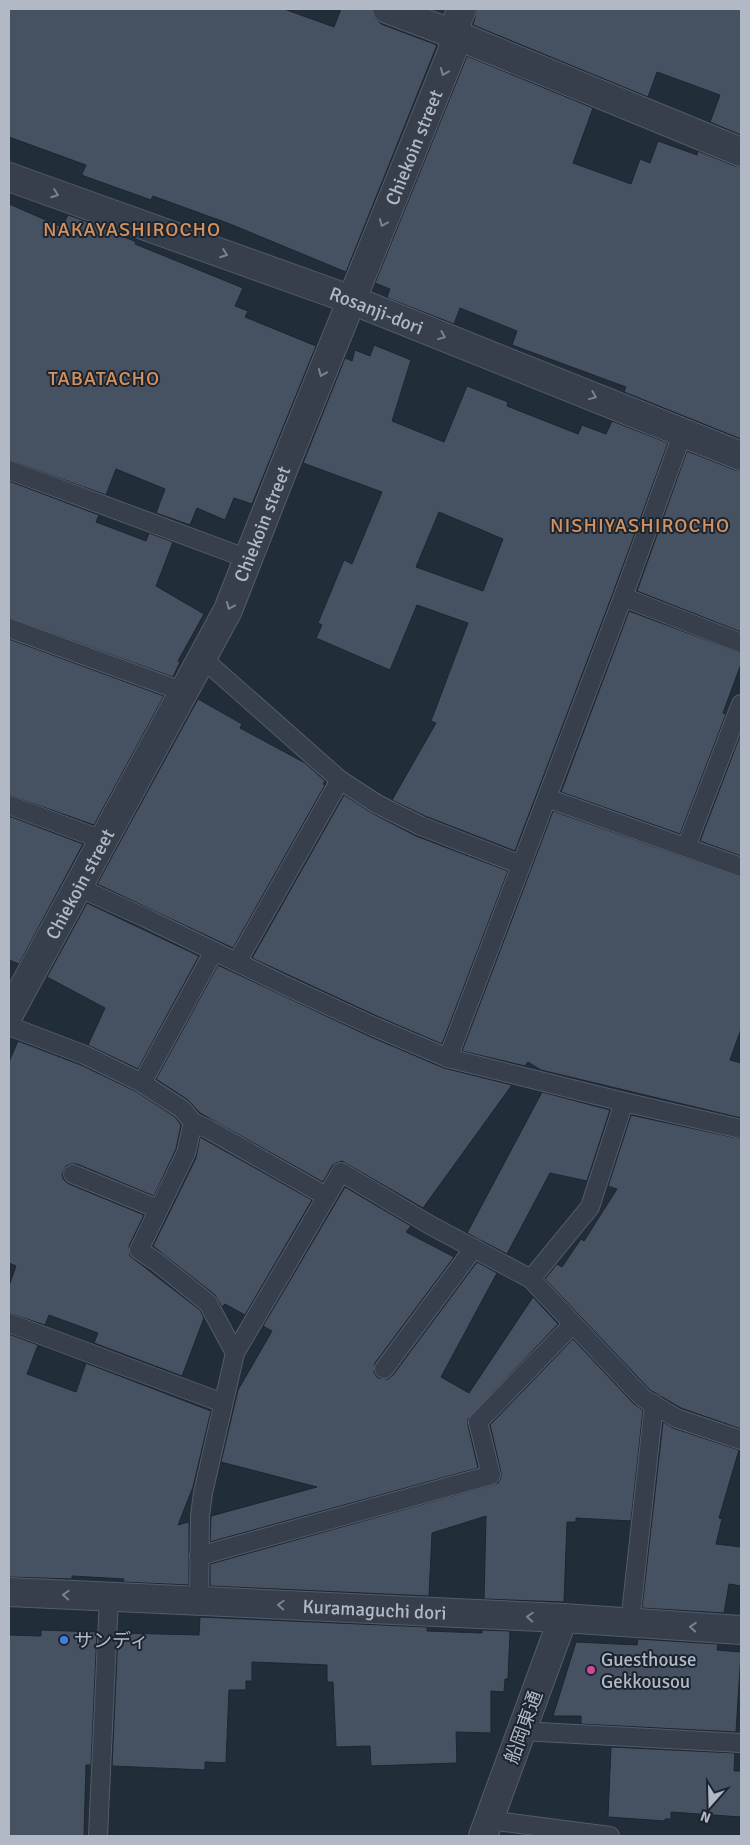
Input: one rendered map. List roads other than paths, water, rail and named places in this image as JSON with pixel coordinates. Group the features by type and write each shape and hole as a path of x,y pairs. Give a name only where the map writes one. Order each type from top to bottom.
{"street":[{"path":"387,9 456,35 741,152"},
{"name":"Chiekoin street","path":"9,1014 228,610 452,52 458,18 462,9"},
{"name":"Rosanji-dori","path":"9,177 352,300 741,456"},
{"name":"Kuramaguchi dori","path":"9,1592 563,1618 741,1630"},
{"name":"船岡東通","path":"486,1828 563,1618"}],"lane":[{"path":"448,1058 623,597 682,432"},
{"path":"9,470 235,554"},
{"path":"623,597 741,643"},
{"path":"9,628 184,692"},
{"path":"202,658 340,780 377,804 421,826 521,866"},
{"path":"686,846 741,704"},
{"path":"237,962 340,780"},
{"path":"546,798 741,867"},
{"path":"9,805 104,840"},
{"path":"78,887 375,1027 448,1058 624,1102 741,1128"},
{"path":"142,1083 214,951"},
{"path":"9,1026 85,1055 142,1083 182,1109 192,1122 210,1130 326,1196"},
{"path":"531,1279 590,1207 624,1102"},
{"path":"192,1122 186,1153 139,1250 158,1262 208,1303 235,1352"},
{"path":"199,1601 199,1556 203,1493 235,1352 341,1172 430,1224 531,1279 643,1398 676,1418 741,1440"},
{"path":"73,1174 158,1210"},
{"path":"384,1369 474,1248"},
{"path":"9,1323 223,1403"},
{"path":"199,1556 491,1475 478,1422 573,1324"},
{"path":"630,1623 654,1404"},
{"path":"98,1836 109,1597"},
{"path":"521,1731 741,1743"},
{"path":"486,1828 610,1836"}],"place":[{"name":"サンディ","path":"64,1640"},
{"name":"Guesthouse Gekkousou","path":"591,1670"}],"district":[{"name":"NAKAYASHIROCHO","path":"132,229"},
{"name":"TABATACHO","path":"104,378"},
{"name":"NISHIYASHIROCHO","path":"640,525"}]}
